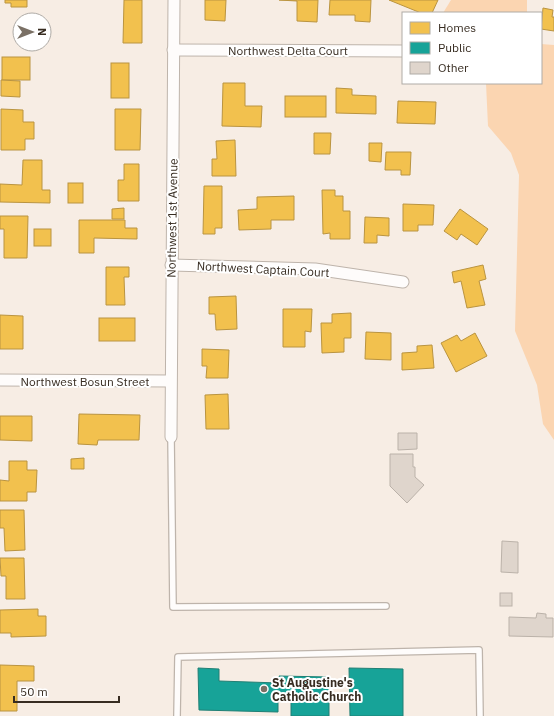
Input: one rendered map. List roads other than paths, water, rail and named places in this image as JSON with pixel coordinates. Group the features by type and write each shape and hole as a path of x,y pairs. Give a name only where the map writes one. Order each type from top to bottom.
{"street":[{"name":"Northwest 1st Avenue","path":"170,437 174,0"},
{"name":"Northwest Delta Court","path":"173,50 402,51"},
{"name":"Northwest Captain Court","path":"171,265 315,269 403,282"},
{"name":"Northwest Bosun Street","path":"0,380 170,381"}],"lane":[{"path":"170,437 173,607 386,606"},
{"path":"177,716 178,657 479,650 480,716"}],"place":[{"name":"St Augustine's Catholic Church","path":"264,689"}]}
